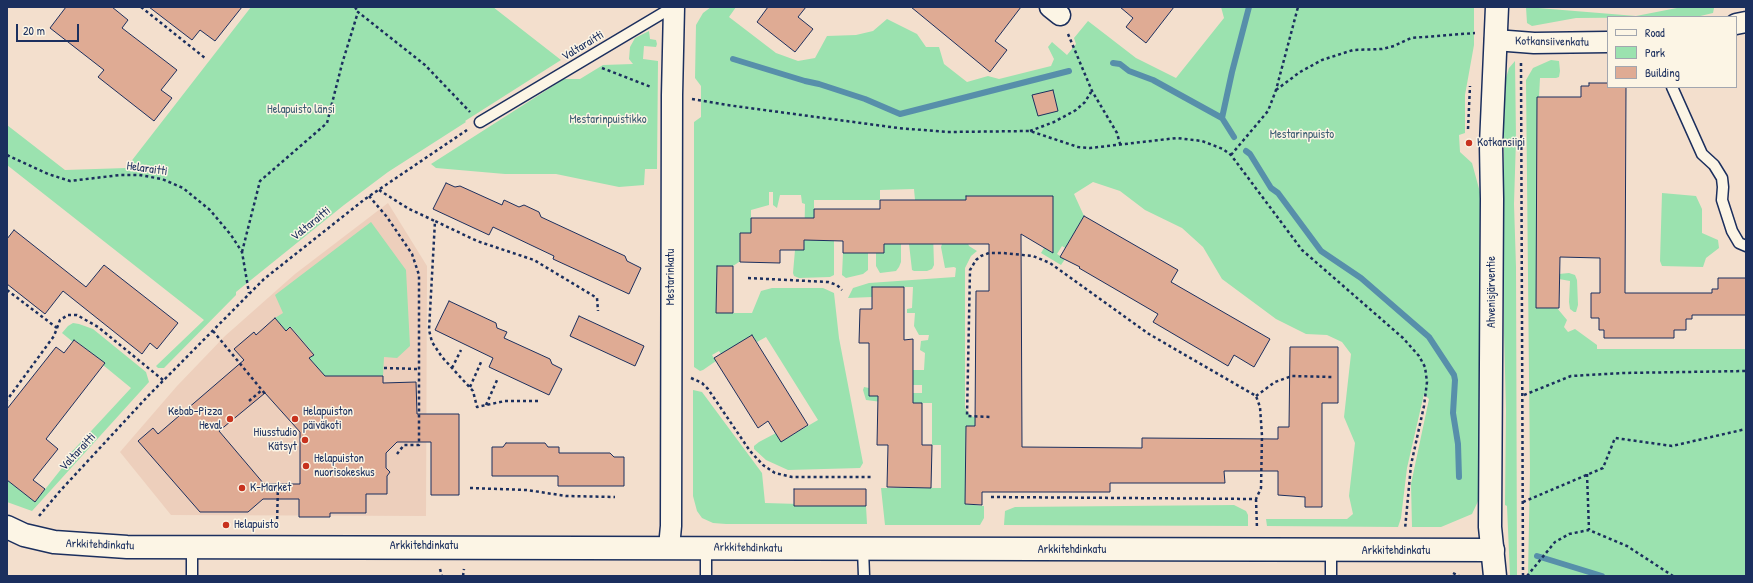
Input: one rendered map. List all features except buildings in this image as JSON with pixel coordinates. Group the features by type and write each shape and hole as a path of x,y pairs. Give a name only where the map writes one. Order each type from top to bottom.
{"street":[{"name":"Mestarinkatu","path":"669,547 671,526 673,7"},
{"name":"Ahvenisjärventie","path":"1495,576 1490,527 1492,207 1486,37 1497,7"},
{"name":"Kotkansiivenkatu","path":"1486,37 1521,42 1607,42"},
{"name":"Arkkitehdinkatu","path":"15,531 72,545 1331,551 1493,550"}],"lane":[{"name":"Valtaraitti","path":"480,122 673,7"},
{"path":"1672,88 1702,154 1714,165 1722,178 1724,187 1722,200 1732,231 1739,243 1746,246"},
{"path":"192,546 192,576"},
{"path":"706,548 706,576"},
{"path":"864,549 864,576"},
{"path":"1331,551 1332,576"}],"path":[{"path":"141,7 205,58"},
{"path":"355,7 358,12 425,65 480,122"},
{"path":"1231,155 1266,114 1276,90 1298,7"},
{"path":"1055,11 1092,92 1117,133 1120,144"},
{"path":"242,252 260,181 327,123 342,64 358,12"},
{"path":"1276,90 1300,72 1322,60 1353,50 1382,49 1394,46 1411,38 1486,37"},
{"path":"1521,42 1524,395 1523,576"},
{"path":"584,60 672,95 727,105 898,128 948,132 1030,131 1078,147 1090,148 1153,140 1187,138 1202,141 1223,149 1231,155 1289,235 1302,250 1403,338 1419,356 1425,367 1427,382 1424,406 1411,466 1405,531"},
{"path":"1030,131 1054,122 1076,110 1085,102 1092,92"},
{"name":"Valtaraitti","path":"15,531 60,491 163,380 249,293 315,238 369,196 480,122"},
{"name":"Helaraitti","path":"7,155 48,174 70,180 129,174 162,179 174,183 191,193 205,205 231,235 242,252 249,293"},
{"path":"379,190 410,209 477,241 534,260 597,298 598,311"},
{"path":"369,196 412,254 419,275 419,445 404,445 397,454"},
{"path":"435,221 429,330 432,342 452,368 473,391 477,407 505,401 538,401"},
{"path":"992,417 967,416 970,270 976,260 989,253 1040,257 1149,334 1256,396 1260,407 1262,436 1261,488 1256,499 1257,530"},
{"path":"748,278 828,282 837,285 842,290"},
{"path":"7,290 57,328"},
{"path":"7,400 54,336 60,320 68,315 77,315 98,327 163,380"},
{"path":"213,331 266,395"},
{"path":"452,368 460,350"},
{"path":"470,388 482,360"},
{"path":"384,368 418,369"},
{"path":"1524,395 1571,376 1746,371"},
{"path":"1256,396 1275,382 1292,376 1333,377"},
{"path":"486,405 498,378"},
{"path":"689,378 702,383 750,451 763,465 775,473 792,477 871,477"},
{"path":"249,401 262,390"},
{"path":"1523,502 1603,468 1616,438 1672,446 1746,429"},
{"path":"1587,474 1589,530"},
{"path":"277,525 278,484"},
{"path":"470,488 527,490 566,496 615,497"},
{"path":"992,497 1256,499"},
{"path":"1527,576 1555,542 1569,534 1589,530 1627,546 1673,576"},
{"path":"440,567 442,576"},
{"path":"463,576 464,567"}],"shaded area":[{"path":"388,203 427,266 426,516 171,515 120,452 177,386 225,336 295,274"}],"green space":[{"name":"Helapuisto länsi","path":"251,7 493,7 561,60 388,172 344,205 236,292 236,295 164,368 158,368 156,366 204,320 7,165 7,125 65,170 126,168"},
{"name":"Mestarinpuisto","path":"711,7 736,7 729,17 776,53 798,61 815,58 827,36 856,35 873,31 887,19 917,34 926,47 939,47 944,64 967,82 988,76 999,79 1051,66 1054,59 1048,47 1052,42 1067,55 1076,44 1074,38 1088,21 1136,58 1176,78 1224,18 1221,7 1474,7 1474,45 1465,95 1465,133 1459,135 1460,152 1472,163 1481,196 1480,497 1472,514 1441,527 1412,527 1411,484 1429,399 1424,394 1407,468 1401,518 1398,527 1267,526 1266,519 1347,519 1353,514 1349,496 1355,443 1344,417 1351,354 1342,342 1327,335 1306,334 1276,319 1222,279 1203,247 1182,228 1145,210 1120,191 1093,182 1074,194 1084,216 1066,247 1070,251 1062,246 1057,254 1065,259 1061,265 1041,253 1053,233 1053,196 966,196 967,241 969,246 977,251 971,256 965,268 965,408 982,426 966,427 965,504 984,506 984,518 980,525 885,525 881,488 941,488 941,445 932,445 932,403 890,403 866,400 863,390 864,387 869,388 869,396 876,396 881,393 922,393 922,385 913,385 913,370 924,370 925,353 920,350 921,341 928,340 929,335 919,335 914,326 915,313 907,313 907,309 912,308 913,287 872,287 872,297 848,298 853,288 869,283 955,277 956,268 945,268 941,247 942,244 950,244 950,236 947,231 947,200 915,200 914,189 880,190 880,200 814,200 814,240 834,241 834,275 830,277 799,278 794,276 793,273 795,250 804,250 805,204 802,203 801,195 780,195 777,208 773,205 773,192 769,192 769,205 751,210 751,233 740,233 740,249 756,250 747,255 747,262 739,262 733,266 717,266 716,313 752,313 761,291 772,288 823,288 834,293 839,338 863,463 860,468 788,470 766,460 754,449 754,446 759,442 776,433 782,441 818,420 766,337 757,342 752,335 723,357 719,351 712,355 716,361 703,370 700,371 694,367 694,122 701,117 701,86 695,78 696,25 703,13"},
{"path":"1526,7 1636,16 1576,18 1532,26 1527,23"},
{"path":"1682,7 1714,8 1713,13 1700,16 1636,16"},
{"name":"Mestarinpuistikko","path":"649,31 650,39 656,40 657,44 656,47 644,46 643,59 658,61 657,169 645,169 644,185 619,187 556,174 505,174 436,168 431,164 564,79 580,79 603,65 633,64 629,59 630,47 635,38"},
{"path":"1551,60 1559,61 1560,71 1559,77 1540,78 1539,97 1537,97 1537,188 1557,308 1567,320 1564,327 1568,332 1575,329 1597,345 1597,349 1746,349 1746,576 1528,576 1530,472 1526,80 1533,68"},
{"path":"1515,61 1516,139 1514,204 1516,267 1517,576 1510,576 1507,506 1505,505 1506,409 1504,333 1504,121 1506,78 1509,68"},
{"path":"1662,193 1696,196 1702,209 1702,233 1718,240 1719,248 1706,258 1703,267 1662,266 1660,261"},
{"path":"371,222 406,270 410,346 397,358 384,357 383,376 325,376 309,358 314,354 291,327 286,331 275,318 283,313 275,295"},
{"path":"901,231 901,262 899,267 896,271 880,273 876,266 876,253 884,253 884,246 876,245"},
{"path":"933,232 934,265 932,269 927,271 912,270 909,244 917,244"},
{"path":"843,241 868,241 868,270 863,274 846,278 842,275 843,253 851,253 843,245"},
{"path":"1569,273 1575,275 1577,280 1578,305 1576,312 1570,309 1570,281 1559,279 1559,274"},
{"path":"73,323 93,329 146,372 149,382 32,511 7,502 7,480 35,502 62,468 67,457 131,388 103,365 104,363 75,340 73,342 62,333"},
{"path":"693,390 702,392 762,473 765,503 866,506 867,524 726,524 713,523 702,518 697,511 693,496"},
{"path":"1234,505 1246,511 1248,515 1248,526 1004,525 1005,511 1015,507"}],"waterway":[{"path":"1234,137 1222,118 1249,7"},
{"path":"733,59 865,99 900,114 1069,71"},
{"path":"1113,63 1120,64 1129,71 1153,80 1222,118"},
{"path":"1246,151 1250,154 1271,188 1278,193 1321,251 1361,278 1429,337 1454,375 1453,413 1458,444 1459,477"},
{"path":"1537,556 1602,576"}],"place":[{"name":"Kotkansiipi","path":"1469,143"},
{"name":"Kebab-Pizza Heval","path":"230,419"},
{"name":"Helapuiston päiväkoti","path":"295,419"},
{"name":"Hiusstudio Kätsyt","path":"305,440"},
{"name":"Helapuiston nuorisokeskus","path":"306,466"},
{"name":"K-Market","path":"242,488"},
{"name":"Helapuisto","path":"226,525"}]}
